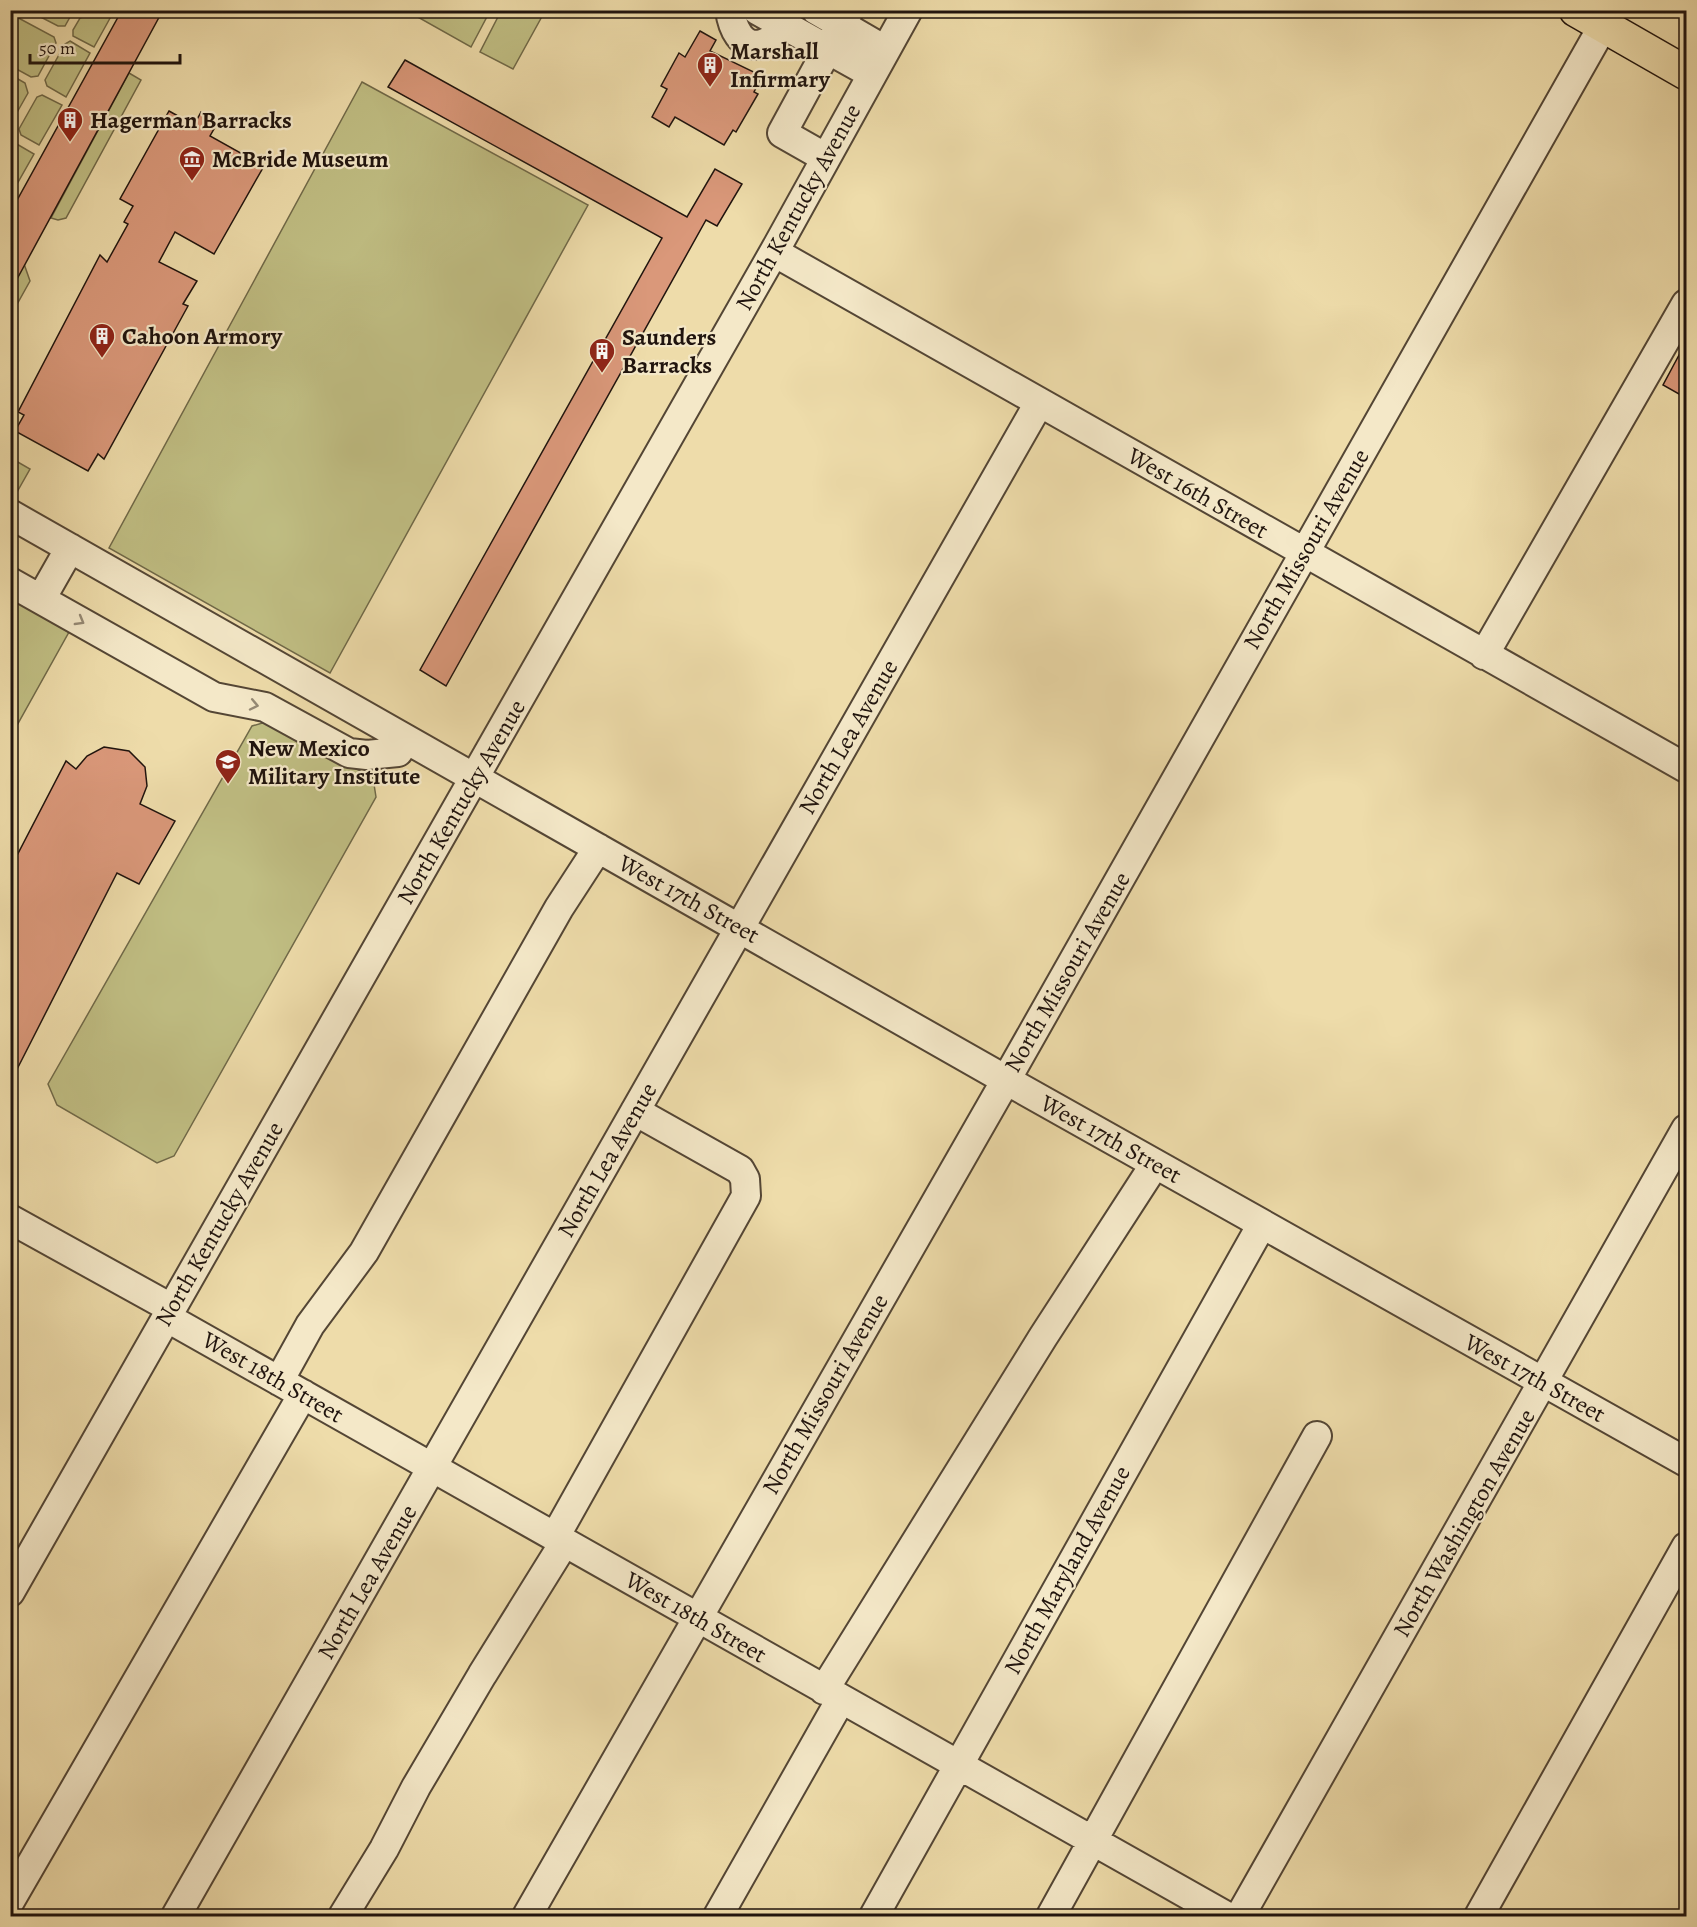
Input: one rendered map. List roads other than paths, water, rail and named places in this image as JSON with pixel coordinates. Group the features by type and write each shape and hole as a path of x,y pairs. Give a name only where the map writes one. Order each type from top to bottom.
{"main road":[{"path":"1589,18 1686,73"}],"street":[{"path":"730,10 731,23 735,32 752,45 762,44 784,26"},
{"path":"757,10 784,26 839,28"},
{"path":"816,10 879,62"},
{"name":"North Kentucky Avenue","path":"15,1575 169,1312 474,778 774,252 908,10"},
{"name":"North Missouri Avenue","path":"527,1917 1006,1080 1304,553 1589,18"},
{"path":"826,158 782,133 839,28"},
{"name":"West 16th Street","path":"774,252 1686,768"},
{"path":"1484,655 1686,304"},
{"name":"North Lea Avenue","path":"176,1917 1039,403"},
{"name":"West 17th Street","path":"10,514 1006,1080 1686,1462"},
{"path":"41,599 70,548"},
{"path":"10,582 214,697 264,707 349,753 367,756 398,752 406,740"},
{"path":"10,1901 291,1387 310,1325 364,1252 559,908 598,848"},
{"path":"343,1917 560,1540 746,1196 746,1179 740,1170 635,1111"},
{"name":"North Washington Avenue","path":"1242,1915 1686,1128"},
{"path":"718,1917 832,1695 1019,1376 1155,1164"},
{"name":"West 18th Street","path":"10,1219 291,1387 957,1766 1093,1842 1242,1915"},
{"name":"North Maryland Avenue","path":"874,1917 1262,1224"},
{"path":"1051,1917 1317,1436"},
{"path":"1479,1917 1686,1547"},
{"path":"10,1907 27,1917"}],"place":[{"name":"Marshall Infirmary","path":"710,88"},
{"name":"Hagerman Barracks","path":"70,143"},
{"name":"McBride Museum","path":"192,182"},
{"name":"Cahoon Armory","path":"102,359"},
{"name":"Saunders Barracks","path":"602,374"},
{"name":"New Mexico Military Institute","path":"228,785"}]}
